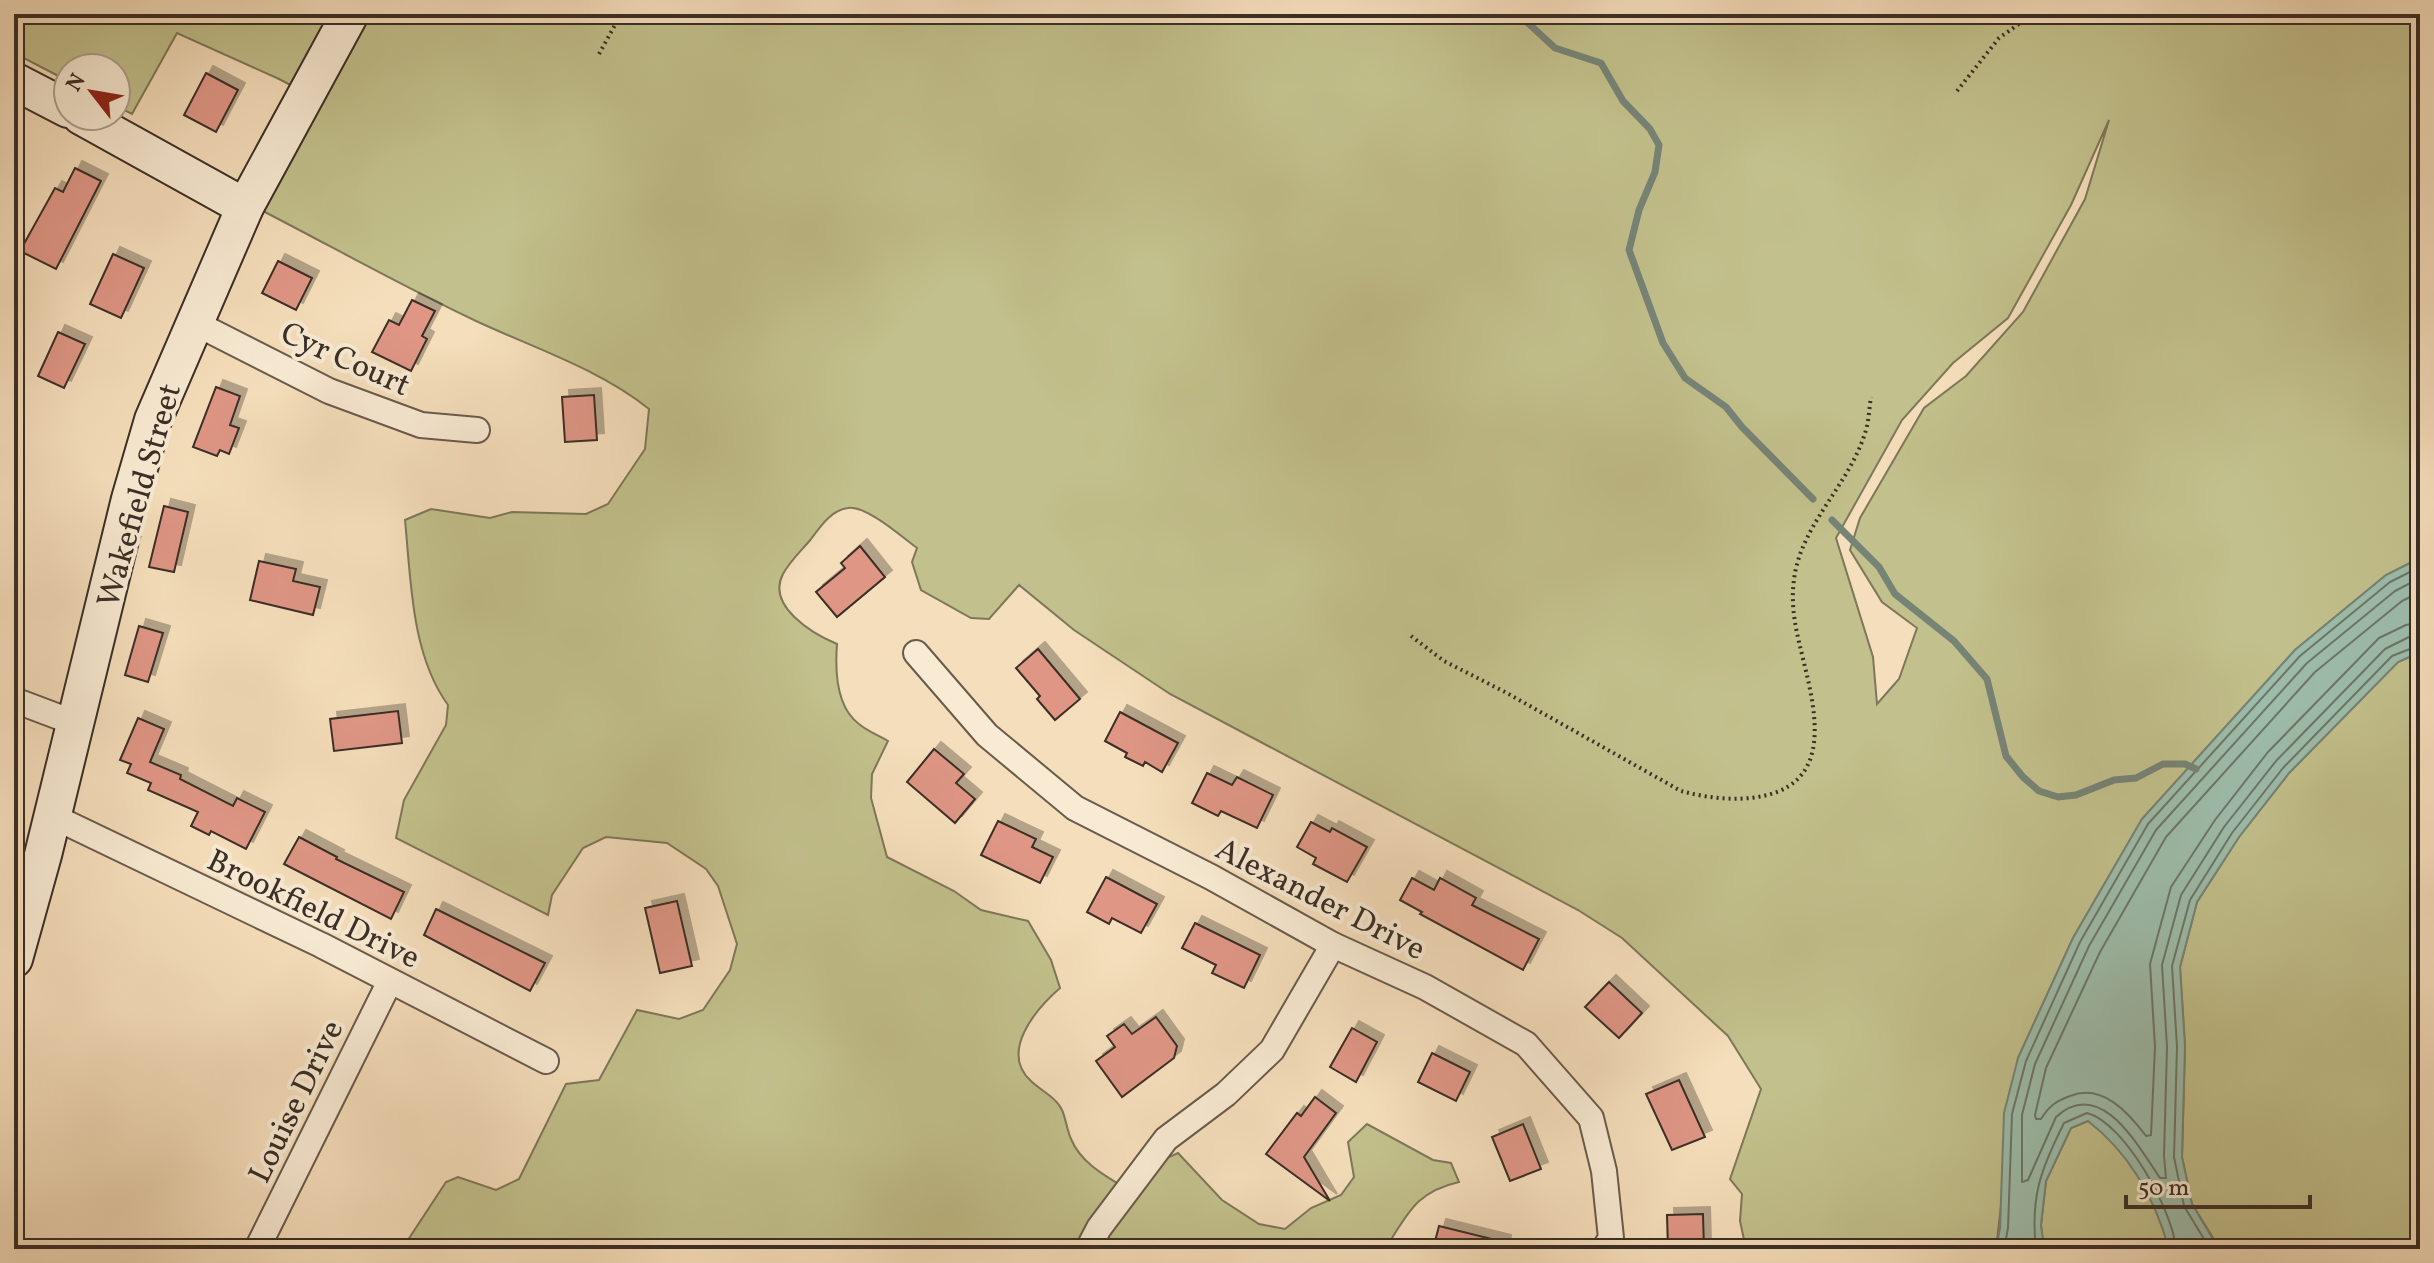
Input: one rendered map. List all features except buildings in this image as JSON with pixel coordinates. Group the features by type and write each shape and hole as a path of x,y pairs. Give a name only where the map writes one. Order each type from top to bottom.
{"street":[{"name":"Wakefield Street","path":"14,959 130,499 153,420 245,207 350,14"},
{"path":"14,81 52,101"},
{"path":"110,132 245,207"},
{"name":"Cyr Court","path":"195,323 329,391 421,425 477,430"},
{"name":"Alexander Drive","path":"916,653 987,735 1075,808 1211,877 1333,945 1425,987 1526,1044 1591,1118 1604,1171 1611,1238 1604,1249"},
{"path":"14,700 75,723"},
{"name":"Brookfield Drive","path":"52,816 321,945 546,1061"},
{"path":"1088,1249 1099,1228 1166,1139 1226,1094 1272,1050 1333,945"},
{"name":"Louise Drive","path":"257,1249 390,981"}],"path":[{"path":"599,54 621,14"},
{"path":"1957,91 1999,38 2033,14"},
{"path":"1411,636 1444,661 1681,791 1743,800 1796,783 1809,763 1815,721 1795,621 1792,595 1795,572 1807,534 1841,481 1865,433 1871,397"}],"shaded area":[{"path":"14,14 2420,14 2420,558 2386,575 2295,650 2142,819 2073,938 2018,1058 1996,1249 1746,1249 1740,1221 1742,1194 1730,1179 1761,1089 1728,1036 1622,938 1578,910 1170,694 1074,630 1019,585 989,619 971,618 921,590 912,562 917,548 864,511 842,509 826,520 786,569 779,586 781,597 786,608 805,626 837,644 837,676 846,708 862,726 888,741 872,774 871,798 887,857 954,891 981,910 1028,921 1051,960 1060,988 1041,1007 1024,1032 1019,1057 1022,1070 1031,1081 1060,1106 1071,1139 1082,1156 1096,1170 1130,1191 1167,1158 1178,1153 1222,1200 1259,1224 1285,1229 1311,1208 1341,1195 1354,1177 1348,1142 1367,1124 1433,1160 1451,1163 1459,1182 1422,1198 1385,1249 402,1249 446,1182 458,1177 496,1190 519,1179 566,1084 599,1080 637,1010 679,1019 703,1010 730,970 737,944 718,886 706,869 667,843 606,837 583,848 552,895 548,915 396,838 404,800 446,725 448,705 436,685 420,640 411,591 405,520 431,509 490,518 512,512 586,514 608,504 645,449 649,409 588,371 448,308 259,209 319,100 177,33 132,114 132,52 52,52 52,73 14,53","holes":["2109,120 2085,199 2023,312 1966,376 1924,408 1860,518 1850,550 1882,602 1917,628 1899,679 1877,704 1873,657 1836,538 1902,420 1953,363 2008,318 2071,205"]},
{"path":"2420,652 2420,1249 2220,1249 2192,1204 2182,1157 2185,1046 2180,967 2197,902 2239,837 2289,773 2398,662"},
{"path":"2088,1121 2110,1138 2132,1165 2154,1206 2169,1249 2044,1249 2041,1225 2046,1181 2071,1128"}],"water":[{"path":"2420,558 2420,652 2398,662 2289,773 2239,837 2197,902 2180,967 2185,1046 2182,1157 2192,1204 2219,1249 2169,1249 2156,1212 2139,1178 2116,1147 2088,1121 2071,1128 2046,1181 2041,1225 2044,1249 1996,1249 2000,1228 2004,1113 2018,1058 2073,938 2142,819 2295,650 2386,575"}],"waterway":[{"path":"1528,14 1528,23 1555,48 1601,63 1623,101 1650,129 1659,145 1655,172 1639,210 1629,250 1663,343 1685,378 1726,407 1813,499"},
{"path":"1832,520 1879,567 1895,594 1954,641 1987,679 2006,756 2039,791 2058,797 2076,795 2114,780 2136,778 2163,764 2185,764 2196,769"}]}
